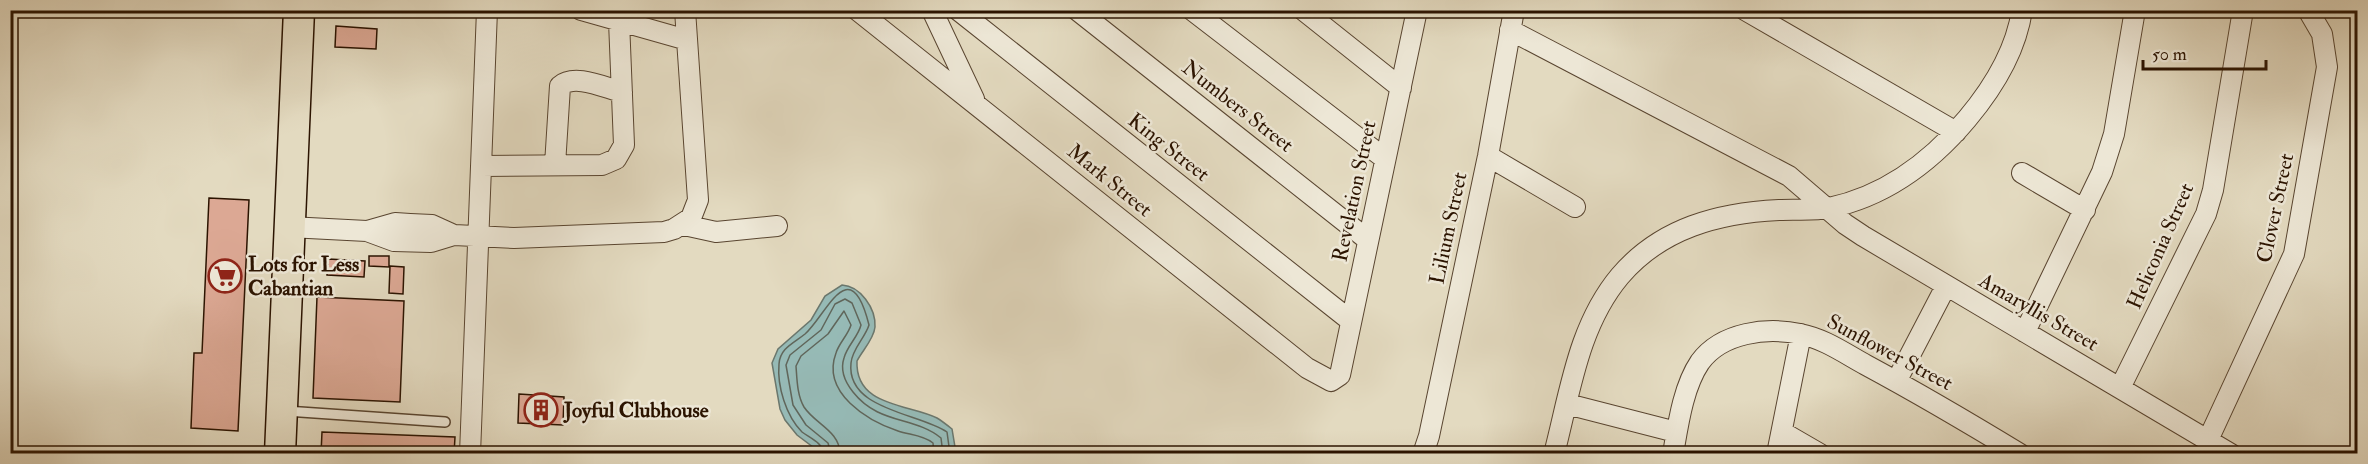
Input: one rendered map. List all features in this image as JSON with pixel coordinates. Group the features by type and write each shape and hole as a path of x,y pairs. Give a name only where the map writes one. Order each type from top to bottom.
{"main road":[{"path":"280,453 299,10"}],"street":[{"path":"470,453 487,10"},
{"path":"582,10 687,40"},
{"path":"684,225 696,210 698,200 685,10"},
{"name":"Mark Street","path":"857,10 1307,368 1325,380 1335,380"},
{"path":"932,10 977,104"},
{"name":"King Street","path":"958,10 1351,321"},
{"name":"Numbers Street","path":"1077,10 1368,240"},
{"path":"1192,10 1384,158"},
{"path":"1303,10 1401,88"},
{"path":"1745,10 1956,132"},
{"path":"2025,332 2102,172 2114,134 2134,10"},
{"name":"Heliconia Street","path":"2120,388 2206,214 2213,190 2243,10"},
{"name":"Clover Street","path":"2208,440 2294,254 2327,67 2322,34 2308,10"},
{"path":"1554,453 1584,336 1599,306 1620,276 1651,247 1678,230 1727,215 1826,208 1853,202 1890,186 1929,160 1987,95 2006,60 2016,13"},
{"name":"Revelation Street","path":"1335,380 1340,375 1384,158 1401,88 1411,14"},
{"name":"Amaryllis Street","path":"1512,20 1790,176 1854,230 2230,453"},
{"name":"Lilium Street","path":"1423,453 1429,436 1488,156 1512,20"},
{"path":"481,166 602,165 616,159 624,145 619,21"},
{"path":"555,165 560,86 565,82 576,80 622,92"},
{"path":"1488,156 1575,207"},
{"path":"2022,173 2085,210"},
{"path":"289,227 367,231 394,241 431,242 454,235 560,237 664,231 684,225 716,232 777,225"},
{"path":"1897,380 1946,286"},
{"name":"Sunflower Street","path":"1673,453 1676,432 1690,383 1701,362 1717,347 1741,335 1764,330 1801,334 1826,342 1897,380 2020,453"},
{"path":"1776,453 1801,334"},
{"path":"1567,404 1676,432"},
{"path":"1782,432 1820,453"}],"lane":[{"path":"282,411 445,422"}],"water":[{"path":"842,285 855,289 866,299 875,320 872,336 857,361 859,376 865,387 874,396 886,402 925,413 943,422 952,429 956,453 821,453 797,435 785,420 780,409 772,363 778,349 811,320 825,296"}],"building":[{"path":"336,26 377,29 376,49 335,47"},
{"name":"Lots for Less Cabantian","path":"209,198 249,200 238,431 191,428 194,353 202,353"},
{"path":"369,256 389,256 389,267 369,266"},
{"path":"328,259 365,261 364,277 327,275"},
{"path":"390,266 404,267 403,294 389,293"},
{"path":"317,297 404,301 400,402 313,398"},
{"name":"Joyful Clubhouse","path":"519,394 564,397 563,425 518,423"},
{"path":"322,432 455,437 454,454 321,454"}],"place":[{"name":"Lots for Less Cabantian","path":"225,276"},
{"name":"Joyful Clubhouse","path":"541,410"}]}
